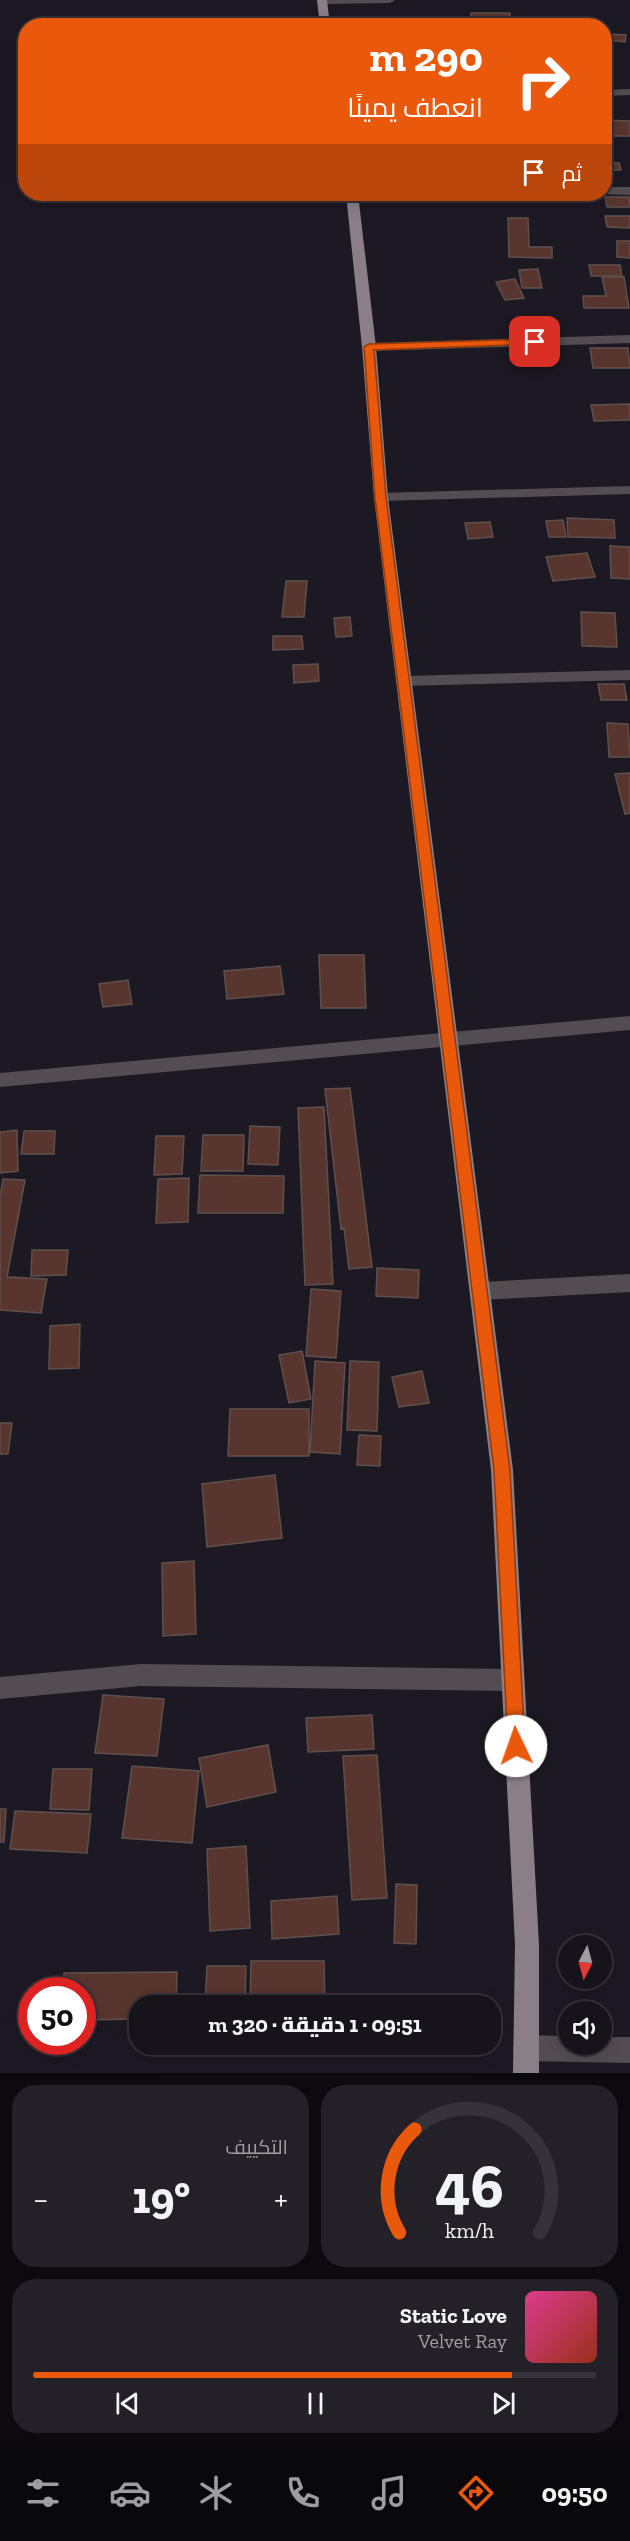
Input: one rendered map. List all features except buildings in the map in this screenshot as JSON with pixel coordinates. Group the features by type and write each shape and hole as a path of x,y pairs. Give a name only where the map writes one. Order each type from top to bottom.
{"main road":[{"path":"322,1 324,18"},
{"path":"354,201 369,347 381,497 502,1470 527,1945 526,2061"}],"street":[{"path":"322,1 390,0"},
{"path":"612,93 630,93"},
{"path":"612,191 630,191"},
{"path":"369,347 630,339"},
{"path":"381,497 630,490"},
{"path":"405,681 630,675"},
{"path":"0,1080 630,1023"},
{"path":"480,1292 630,1283"},
{"path":"0,1688 141,1676 513,1680"},
{"path":"526,2061 630,2050"}],"route":[{"path":"516,1746 502,1470 381,497 369,347 535,342"}]}
